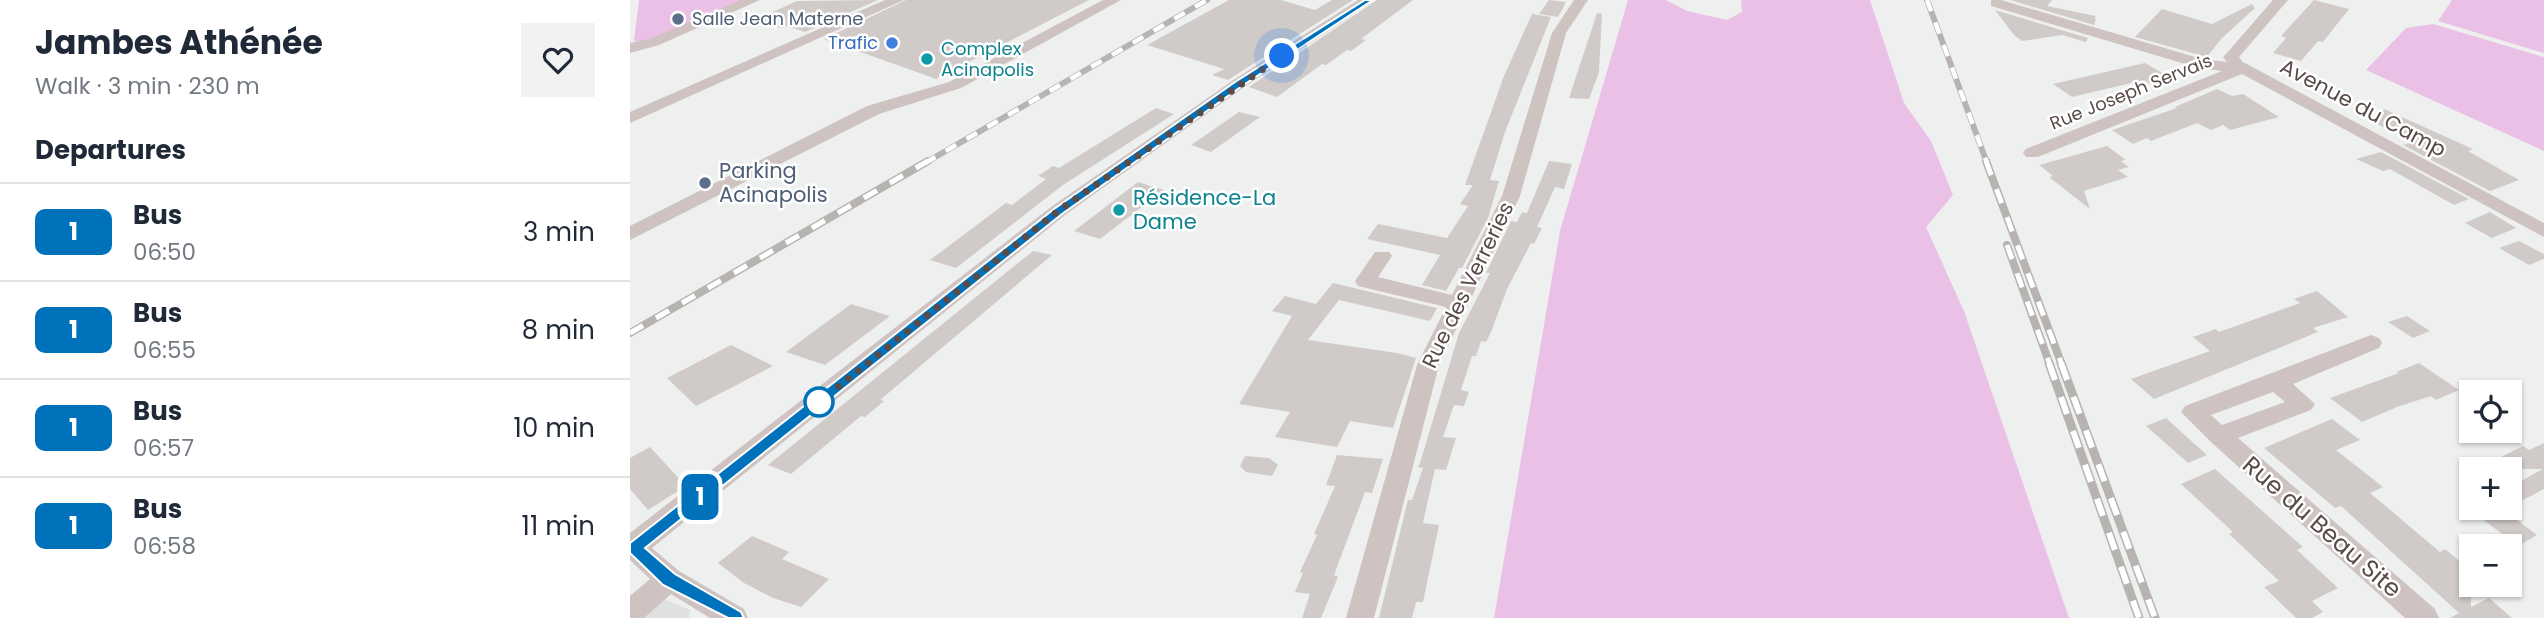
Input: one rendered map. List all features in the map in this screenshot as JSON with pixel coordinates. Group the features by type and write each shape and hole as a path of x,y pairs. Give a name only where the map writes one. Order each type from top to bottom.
{"street":[{"path":"630,48 654,42 753,0"},
{"path":"630,118 897,0"},
{"path":"630,234 873,110 955,85 1114,0"},
{"path":"734,618 669,579 631,546 1058,211 1238,84 1368,0"},
{"name":"Rue des Verreries","path":"1360,618 1428,365 1511,196 1559,33 1581,0"},
{"path":"2241,68 2231,57 2281,0"},
{"name":"Rue Joseph Servais","path":"1998,2 2201,64 2241,68"},
{"name":"Rue Joseph Servais","path":"2032,153 2241,68"},
{"name":"Avenue du Camp","path":"2241,68 2544,231"},
{"path":"1382,256 1364,281 1459,303"},
{"name":"Rue du Beau Site","path":"2371,343 2193,412 2425,618"},
{"name":"Rue du Beau Site","path":"2219,436 2303,404 2276,382"},
{"path":"630,613 669,579"}],"shaded area":[{"path":"639,0 747,0 642,42 634,41"},
{"path":"1628,0 1666,0 1687,11 1727,20 1742,12 1741,0 1870,0 1904,103 1931,141 1953,195 1926,227 1964,311 2069,618 1494,618 1560,231"},
{"path":"2452,0 2544,0 2544,53 2438,21"},
{"path":"2433,24 2544,57 2544,151 2366,70 2406,28"},
{"path":"641,589 690,610 689,618 630,618 630,598"}],"building":[{"path":"878,0 805,32 787,26 781,28 753,21 797,1"},
{"name":"Complex Acinapolis","path":"906,0 1089,0 936,79 824,39"},
{"path":"1229,0 1281,0 1315,10 1332,0 1353,0 1228,80 1212,75 1224,69 1147,45"},
{"path":"1377,0 1413,0 1361,39 1366,40 1351,51 1347,50 1326,65 1322,64 1277,97 1249,87"},
{"path":"1549,0 1566,2 1558,17 1539,14"},
{"path":"2010,0 2052,0 2047,6 2096,16 2096,19 2094,25"},
{"path":"2314,0 2349,9 2323,42 2318,41 2301,61 2273,53 2286,38 2281,36"},
{"path":"2252,4 2255,8 2221,39 2207,57 2135,37 2162,9 2212,24"},
{"path":"1995,10 2088,38 2086,42 2062,35 2022,41"},
{"path":"1597,13 1602,14 1599,72 1589,99 1569,98"},
{"path":"1532,14 1551,17 1505,132 1490,180 1499,181 1488,218 1462,268 1459,268 1446,291 1422,285 1440,255 1367,239 1378,224 1447,238 1468,206 1460,204 1473,185 1465,185 1504,76"},
{"path":"2145,63 2171,78 2150,84 2144,80 2072,97 2053,84"},
{"path":"2217,89 2232,96 2243,94 2279,117 2230,130 2223,125 2211,130 2197,123 2151,141 2147,138 2133,144 2112,130 2177,108 2175,107"},
{"path":"1156,108 1174,114 1063,185 956,268 930,260 1006,203 1012,205 1046,179 1038,176 1053,166 1059,168"},
{"path":"2384,109 2473,149 2468,151 2519,180 2490,191 2403,145 2413,142 2373,122"},
{"path":"1239,112 1260,117 1211,152 1191,145"},
{"path":"2107,146 2126,160 2121,161 2129,167 2118,170 2128,177 2084,191 2090,209 2049,177 2053,176 2039,165"},
{"path":"2381,152 2469,199 2454,205 2390,169 2383,171 2356,159"},
{"path":"1549,161 1572,164 1564,189 1555,187 1537,227 1542,228 1507,289 1491,332 1486,342 1481,341 1476,356 1472,356 1461,390 1469,392 1464,406 1454,405 1443,437 1456,438 1446,470 1435,469 1423,523 1439,525 1423,602 1416,602 1412,618 1379,618 1408,500 1412,500 1423,468 1418,467 1459,333 1490,273 1486,273 1511,221 1517,222 1522,212 1527,213"},
{"name":"Résidence-La Dame","path":"1138,182 1164,190 1100,239 1074,231"},
{"path":"2490,212 2516,228 2492,238 2465,223"},
{"path":"2519,241 2544,254 2544,259 2529,265 2499,248"},
{"path":"1033,251 1052,255 880,400 884,401 865,417 861,416 791,474 768,465"},
{"path":"1333,283 1437,308 1430,321 1339,300 1308,340 1416,358 1393,428 1350,421 1337,447 1275,437 1290,412 1239,404 1292,316 1272,311 1285,296 1316,304"},
{"path":"2317,291 2348,317 2313,328 2318,332 2154,399 2131,379 2210,351 2193,337 2216,329 2219,332 2300,303 2294,299"},
{"path":"851,304 890,316 825,365 786,352"},
{"path":"2407,316 2430,331 2413,338 2388,322"},
{"path":"731,345 773,366 696,406 667,378"},
{"path":"2419,363 2459,390 2436,400 2431,396 2397,407 2362,422 2330,398 2399,373 2396,372"},
{"path":"2166,418 2207,455 2188,463 2146,426"},
{"path":"2332,419 2360,440 2336,450 2383,487 2370,493 2440,552 2445,549 2459,561 2459,597 2471,597 2471,607 2489,598 2512,618 2450,618 2459,613 2341,506 2335,508 2264,448"},
{"path":"2544,443 2544,489 2522,501 2522,480 2543,469 2522,469 2522,457 2501,457 2523,446 2529,450"},
{"path":"650,447 686,486 648,510 630,489 630,458"},
{"path":"1337,455 1383,459 1372,493 1365,492 1334,575 1338,577 1321,618 1302,618 1310,594 1295,592 1303,573 1300,572 1317,535 1314,534 1335,486 1326,485"},
{"path":"1245,456 1269,458 1278,465 1272,476 1246,472 1240,466"},
{"path":"2215,469 2303,547 2297,550 2338,588 2312,601 2323,612 2312,618 2296,618 2264,587 2279,581 2229,534 2233,532 2181,484"},
{"path":"2484,520 2517,520 2537,535 2522,544 2522,534 2502,534"},
{"path":"752,536 789,552 782,559 829,579 801,607 773,598 744,583 718,563"}],"railway":[{"path":"925,163 1207,0"},
{"path":"1927,0 1987,163"},
{"path":"630,333 928,161"},
{"path":"1986,161 2062,365"},
{"path":"2007,245 2050,365"},
{"path":"2049,363 2139,618"},
{"path":"2061,363 2155,618"}],"bus line":[{"name":"1","path":"734,618 669,579 633,548 1058,211 1238,84 1368,0"}],"place":[{"name":"Salle Jean Materne","path":"678,19"},
{"name":"Trafic","path":"892,43"},
{"name":"Complex Acinapolis","path":"927,59"},
{"name":"Parking Acinapolis","path":"705,183"},
{"name":"Résidence-La Dame","path":"1119,210"}],"route":[{"path":"819,402 1058,211 1282,56"}]}
